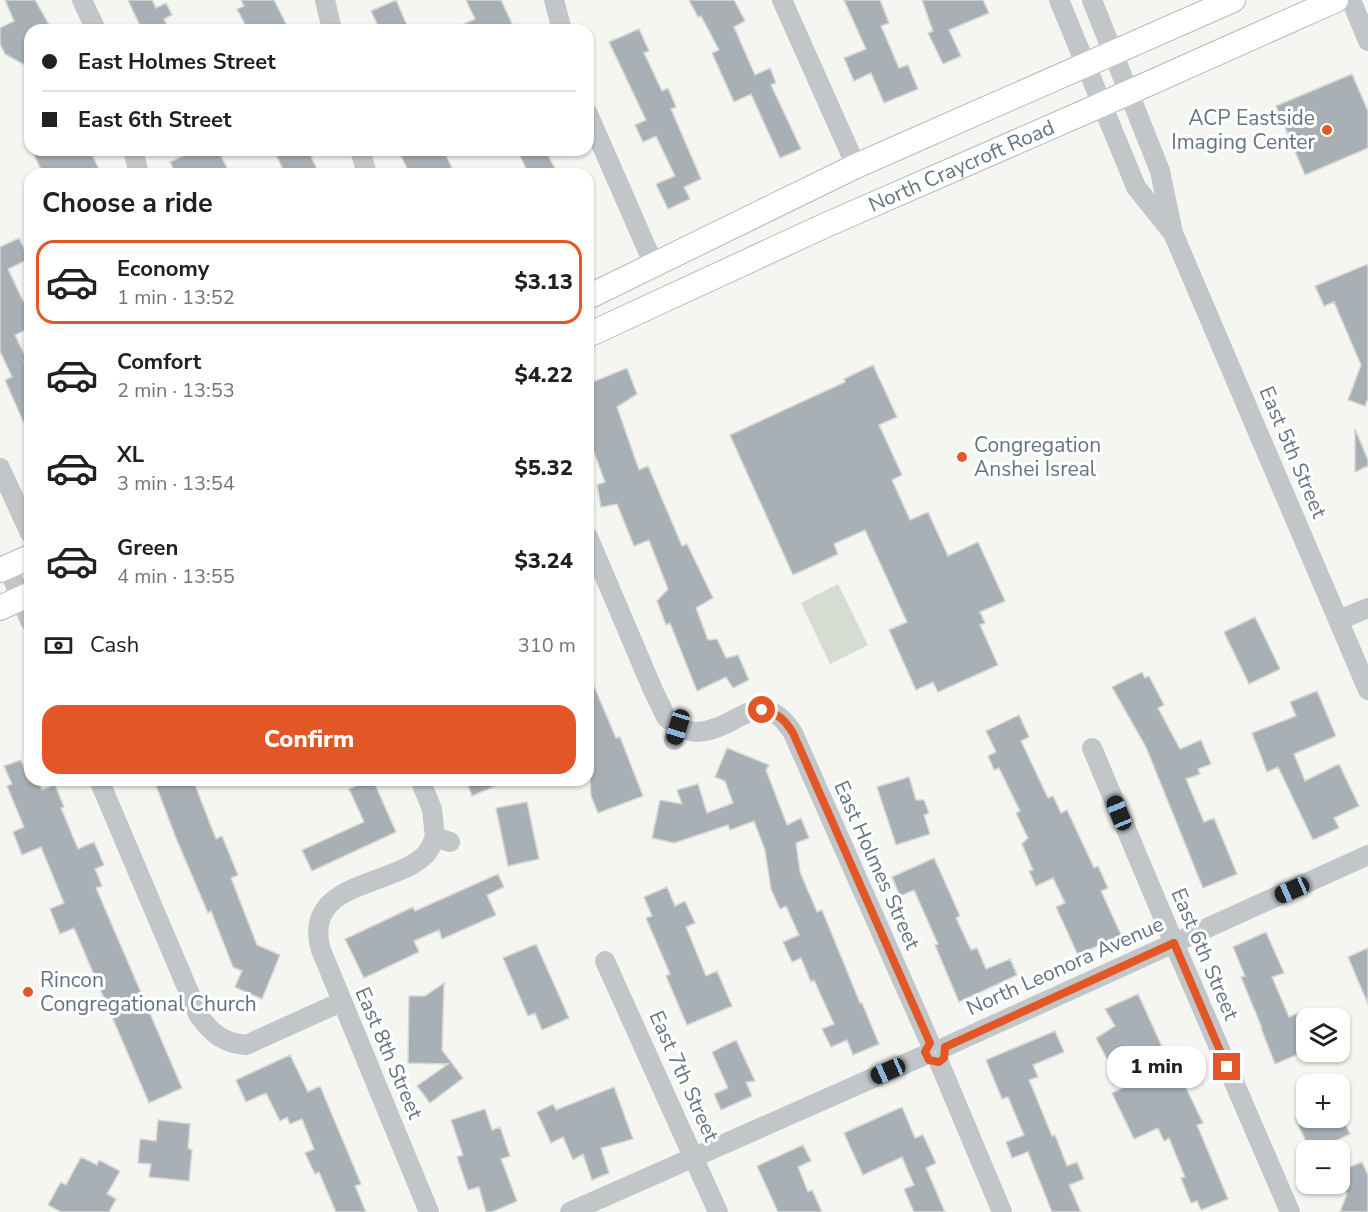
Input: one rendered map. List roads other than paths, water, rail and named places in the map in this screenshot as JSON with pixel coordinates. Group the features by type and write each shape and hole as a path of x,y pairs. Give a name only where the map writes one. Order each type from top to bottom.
{"main road":[{"name":"North Craycroft Road","path":"594,294 856,166 1233,0"},
{"name":"North Craycroft Road","path":"594,332 826,225 1336,0"},
{"path":"4,568 24,560"}],"street":[{"path":"82,0 93,24"},
{"path":"325,0 331,24"},
{"path":"554,0 560,24"},
{"path":"782,0 856,166"},
{"name":"East 5th Street","path":"1059,0 1136,187 1173,233"},
{"name":"East 5th Street","path":"1092,0 1160,171 1173,233 1368,690"},
{"path":"1351,0 1368,41"},
{"path":"594,128 654,265"},
{"path":"0,468 24,520"},
{"name":"East Holmes Street","path":"594,551 653,690 676,734 712,728 754,710 773,712 785,720 793,733 935,1052 1002,1212"},
{"path":"4,568 16,600"},
{"path":"1338,620 1368,608"},
{"name":"East 6th Street","path":"1092,748 1290,1212"},
{"path":"102,786 199,1016 207,1028 219,1038 234,1044 246,1045 341,1002"},
{"name":"East 8th Street","path":"422,786 442,840 415,862 334,899 320,917 317,936 341,1002 429,1212"},
{"name":"North Leonora Avenue","path":"570,1212 935,1052 1368,855"},
{"name":"East 7th Street","path":"605,961 718,1212"}],"place":[{"name":"ACP Eastside Imaging Center","path":"1327,130"},
{"name":"Congregation Anshei Isreal","path":"962,457"},
{"name":"Rincon Congregational Church","path":"28,992"}]}
